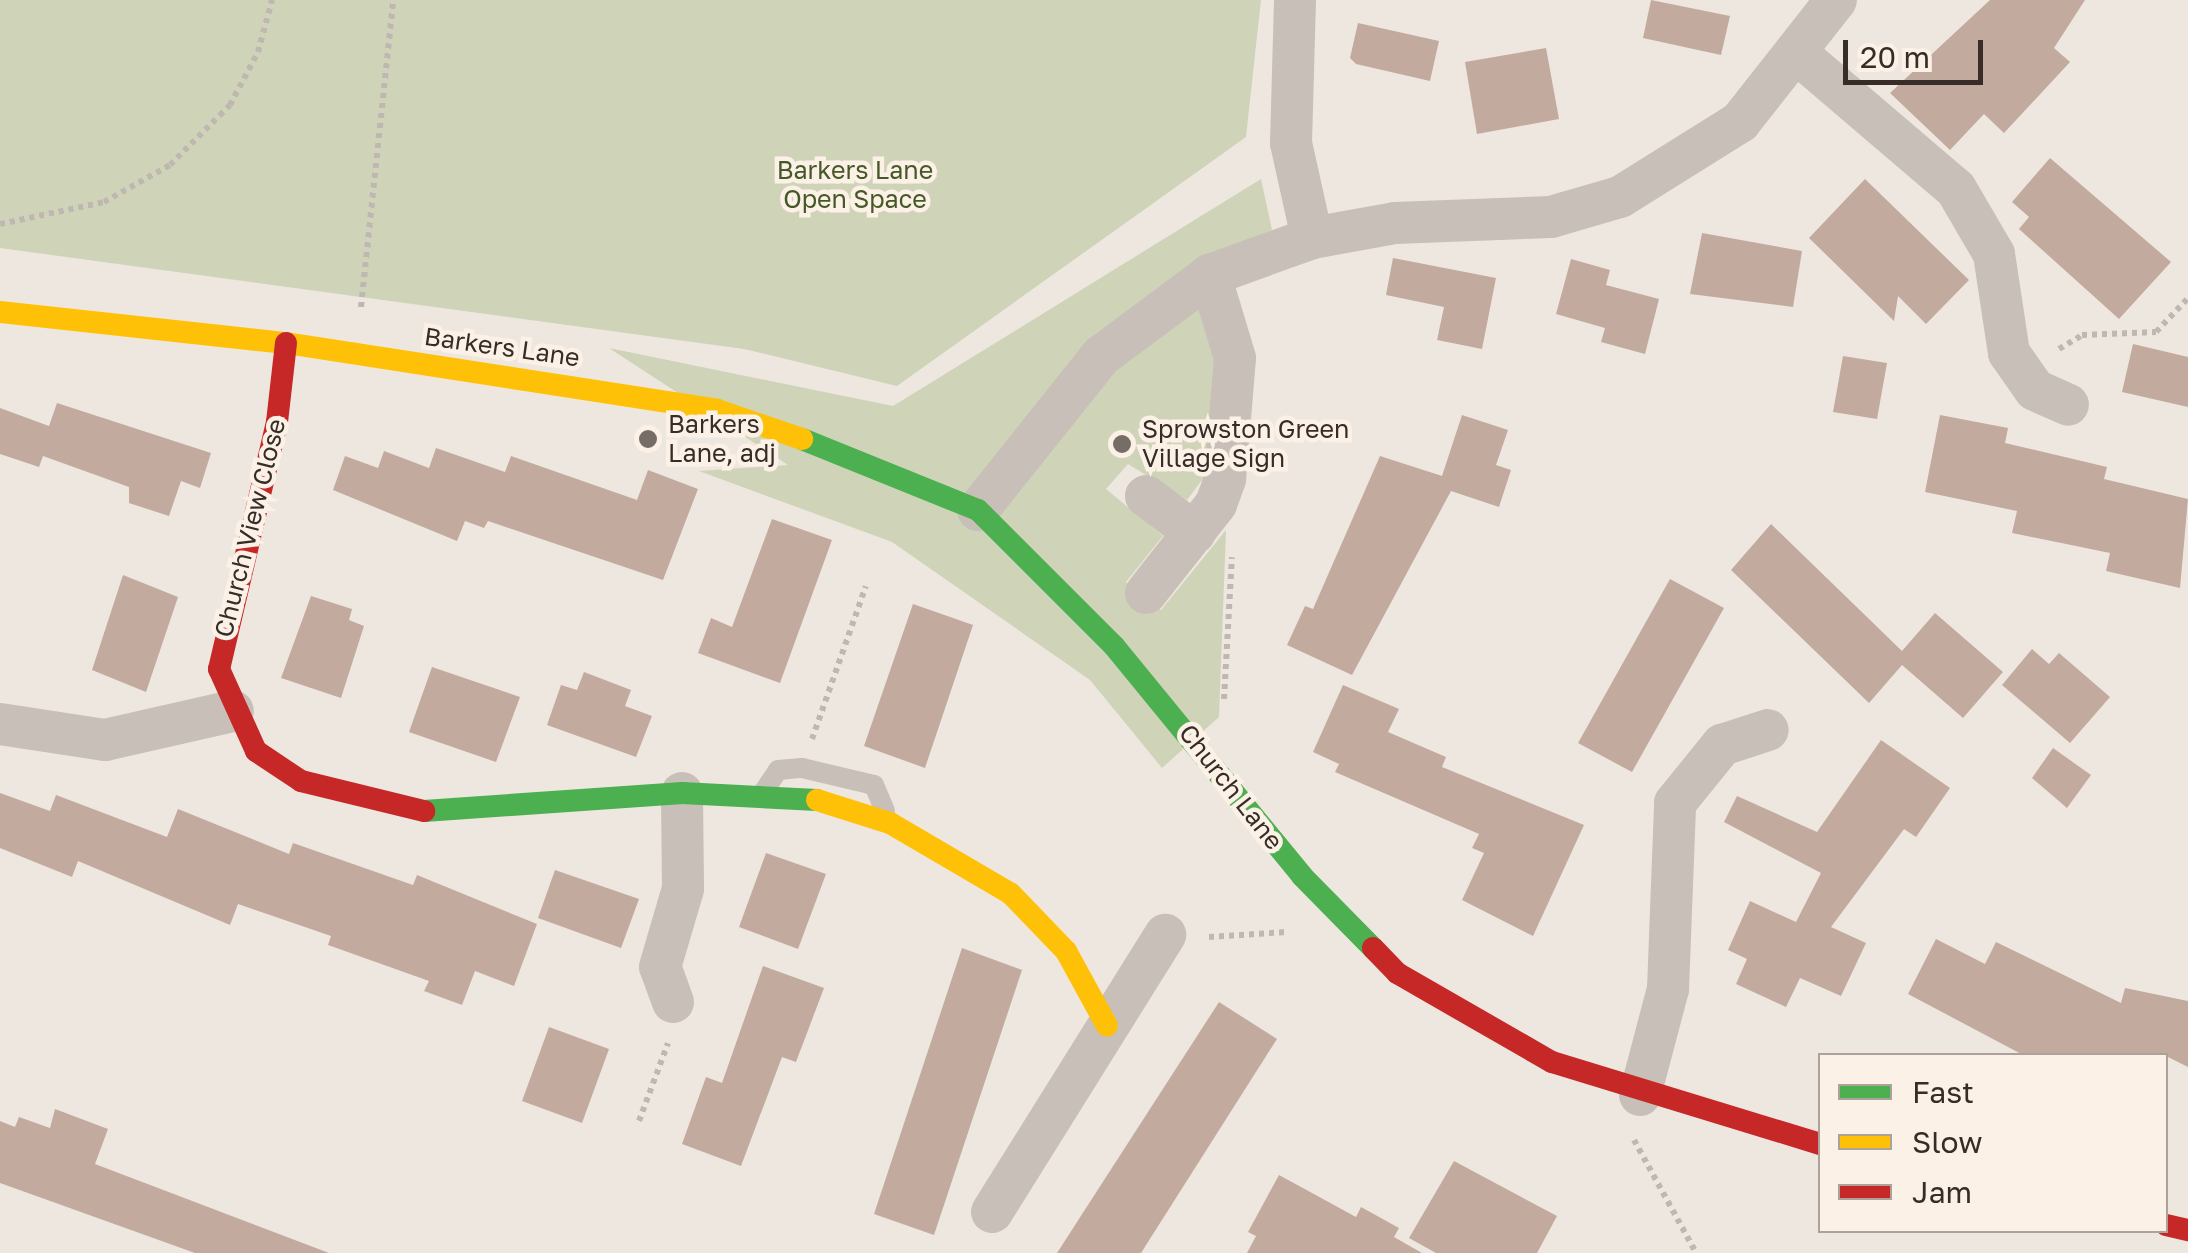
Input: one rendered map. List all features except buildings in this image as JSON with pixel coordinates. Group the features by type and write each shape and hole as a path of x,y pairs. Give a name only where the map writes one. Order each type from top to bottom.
{"street":[{"path":"1295,0 1291,143 1312,238"},
{"path":"978,510 1101,356 1210,275 1312,238 1395,222 1550,217 1620,197 1740,122 1799,55 1836,0"},
{"path":"1799,55 1956,189 1978,218 1994,254 1999,318 2019,372 2068,405"},
{"path":"1146,593 1205,518 1235,358 1210,275"},
{"name":"Barkers Lane","path":"0,312 286,343 717,410 890,469 978,510"},
{"name":"Church View Close","path":"286,343 276,422 218,669 233,712 256,751 301,781 376,805 449,814 682,794 763,793 828,801 890,823 1010,892 1066,951 1106,1026"},
{"path":"1146,496 1205,518"},
{"name":"Church Lane","path":"978,510 1201,746 1302,876 1397,973 1492,1032 1640,1095 1818,1143"},
{"path":"0,724 104,740 233,712"},
{"path":"1640,1095 1668,989 1675,803 1722,745 1768,730"},
{"path":"673,1002 660,967 683,889 682,794"},
{"path":"992,1212 1165,935"}],"lane":[{"path":"763,793 778,770 802,768 874,785 890,823"}],"path":[{"path":"0,224 104,202 170,165 230,104 258,52 272,0"},
{"path":"356,353 393,0"},
{"path":"2019,372 2082,335 2156,332 2188,298"},
{"path":"1201,746 1223,726 1234,530 1205,518"},
{"path":"802,768 866,586"},
{"path":"1232,934 1287,932 1297,940"},
{"path":"639,1122 670,1038 673,1002"},
{"path":"1640,1095 1631,1134 1696,1253"}],"green space":[{"name":"Barkers Lane Open Space","path":"0,0 1261,0 1246,137 897,386 744,349 0,248"},
{"path":"1261,179 1272,230 1190,267 1214,360 1208,472 1187,500 1128,464 1106,489 1163,536 1126,582 1161,610 1226,530 1219,717 1162,768 1090,680 892,542 699,471 788,465 609,348 893,406"}],"traffic: fast":[{"path":"802,439 978,510 1114,646 1302,876 1373,948"},
{"path":"424,811 682,793 817,800"}],"traffic: slow":[{"path":"0,312 286,343 717,410 802,439"},
{"path":"817,800 890,823 1010,893 1066,951 1107,1026"}],"traffic: jam":[{"path":"286,343 277,422 219,669 256,751 301,781 424,811"},
{"path":"1373,948 1397,973 1552,1062 1818,1143"},
{"path":"2168,1225 2188,1230"}],"place":[{"name":"Barkers Lane, adj","path":"648,439"},
{"name":"Sprowston Green Village Sign","path":"1122,444"}]}
